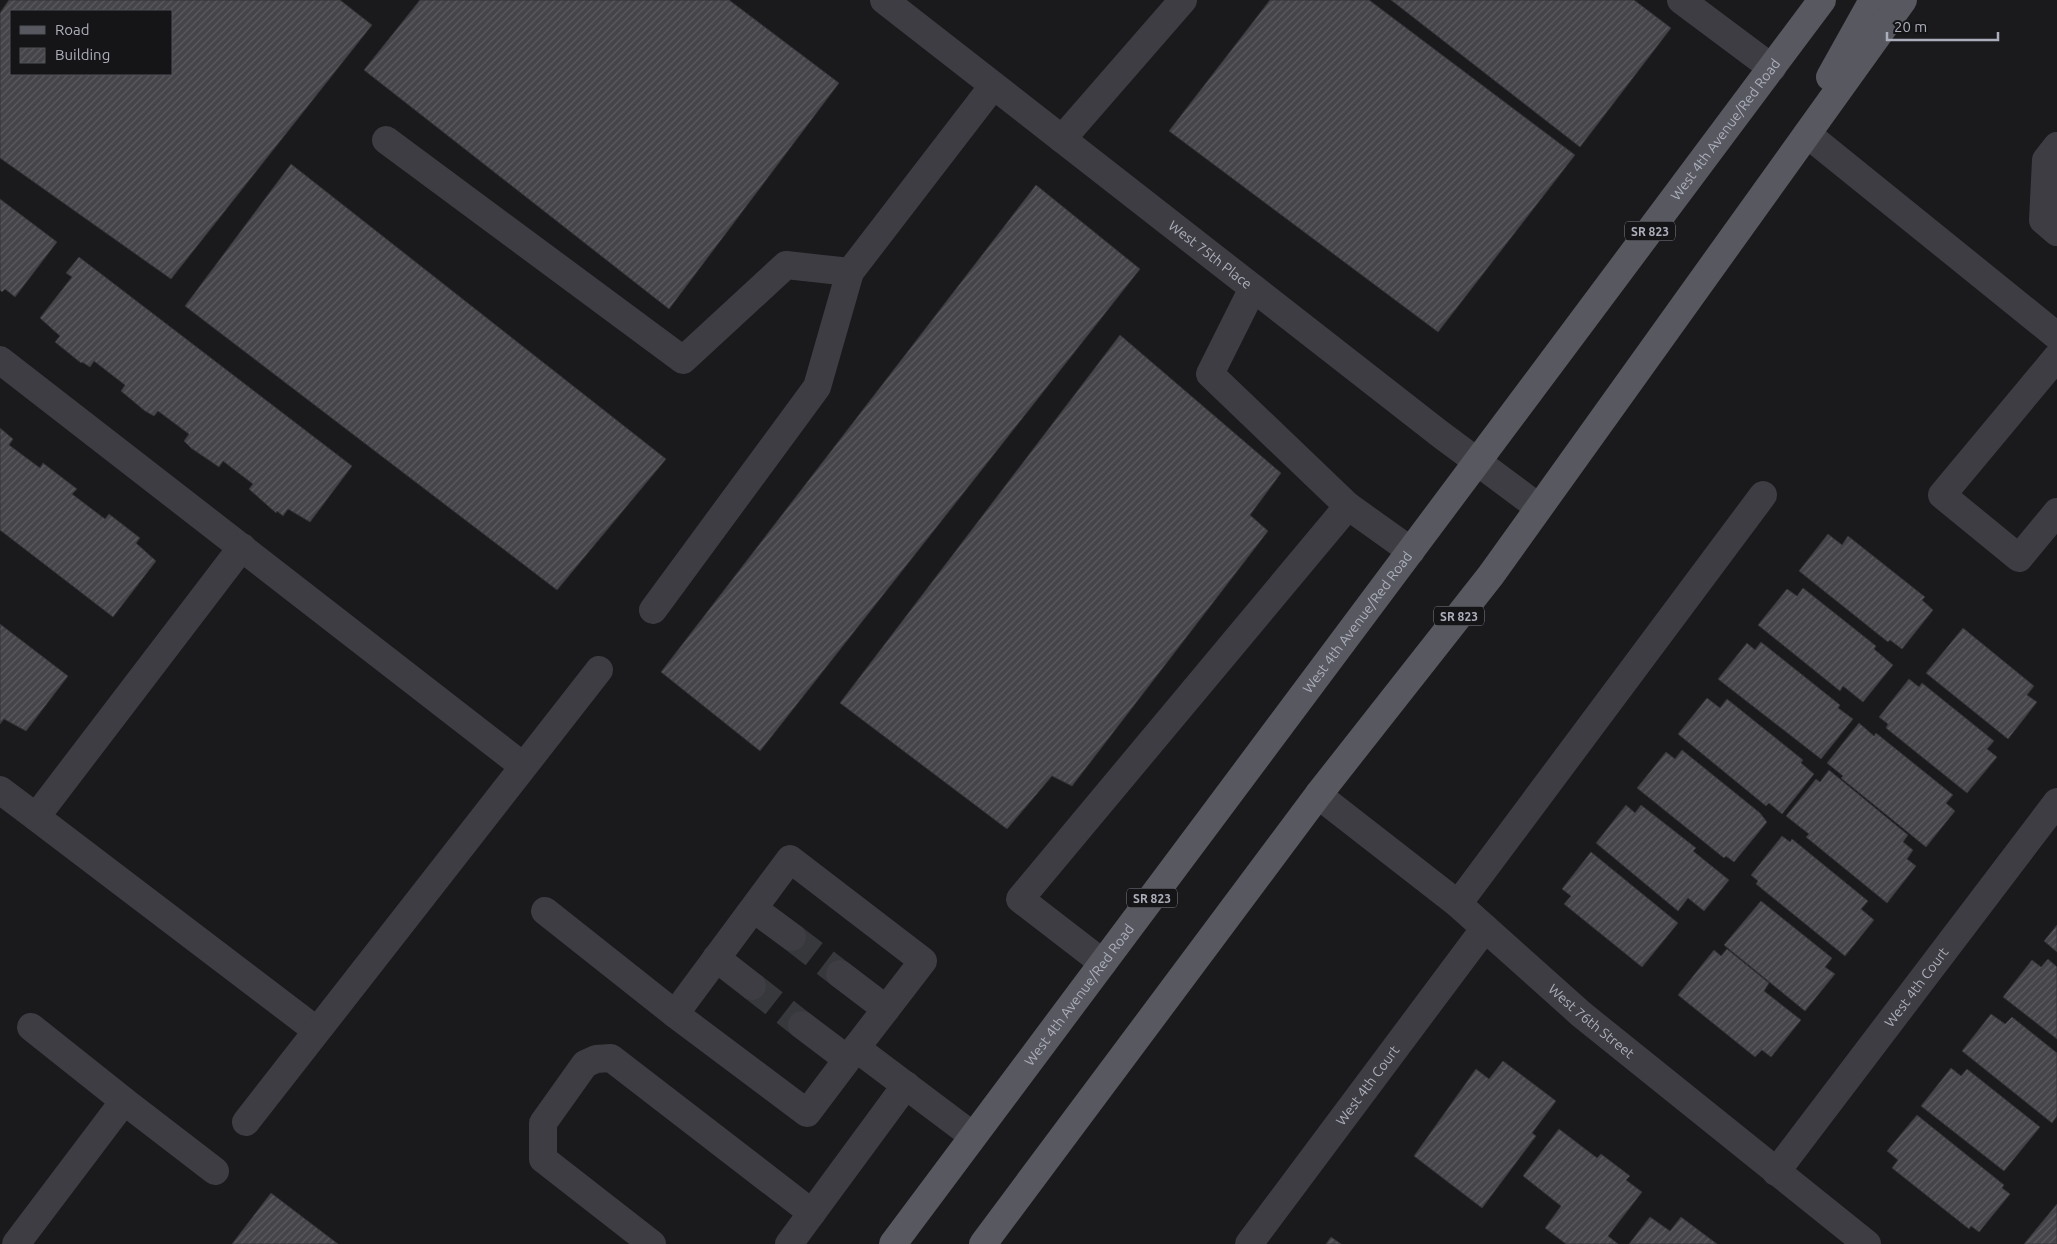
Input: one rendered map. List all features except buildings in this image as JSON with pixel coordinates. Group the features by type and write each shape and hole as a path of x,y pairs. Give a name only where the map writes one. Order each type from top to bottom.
{"main road":[{"name":"West 4th Avenue/Red Road","path":"893,1244 1822,0"},
{"path":"1807,134 1831,73 1873,0"},
{"name":"SR 823","path":"983,1244 1318,795 1491,575 1903,0"}],"street":[{"name":"West 75th Place","path":"884,0 1538,508"},
{"path":"1062,139 1184,0"},
{"path":"1681,0 1772,68"},
{"path":"653,610 817,387 850,272 993,86"},
{"path":"1807,134 2057,336"},
{"path":"386,140 684,360 786,265 850,272"},
{"path":"2057,146 2046,160 2043,220 2057,232"},
{"path":"1253,288 1210,374 1348,506 1411,552"},
{"path":"2057,357 1942,495 2019,558 2057,512"},
{"path":"0,360 524,766"},
{"path":"1458,904 1762,495"},
{"path":"1103,963 1020,899 1348,506"},
{"path":"36,817 242,547"},
{"path":"246,1122 599,670"},
{"path":"0,790 316,1030"},
{"name":"West 76th Street","path":"1318,795 1458,904 1582,1014 1867,1244"},
{"name":"West 4th Court","path":"1776,1172 2057,802"},
{"path":"545,911 675,1014 807,1113 922,961 790,859 675,1014"},
{"path":"754,909 792,937"},
{"name":"West 4th Court","path":"1249,1244 1485,928"},
{"path":"716,958 752,986"},
{"path":"840,974 886,1009"},
{"path":"802,1025 906,1085 973,1136"},
{"path":"31,1027 215,1171"},
{"path":"652,1244 543,1159 543,1123 585,1064 596,1059 611,1058 812,1213"},
{"path":"789,1244 906,1085"},
{"path":"16,1244 124,1100"}],"tunnel":[{"path":"792,937 840,974"},
{"path":"752,986 802,1025"}]}
